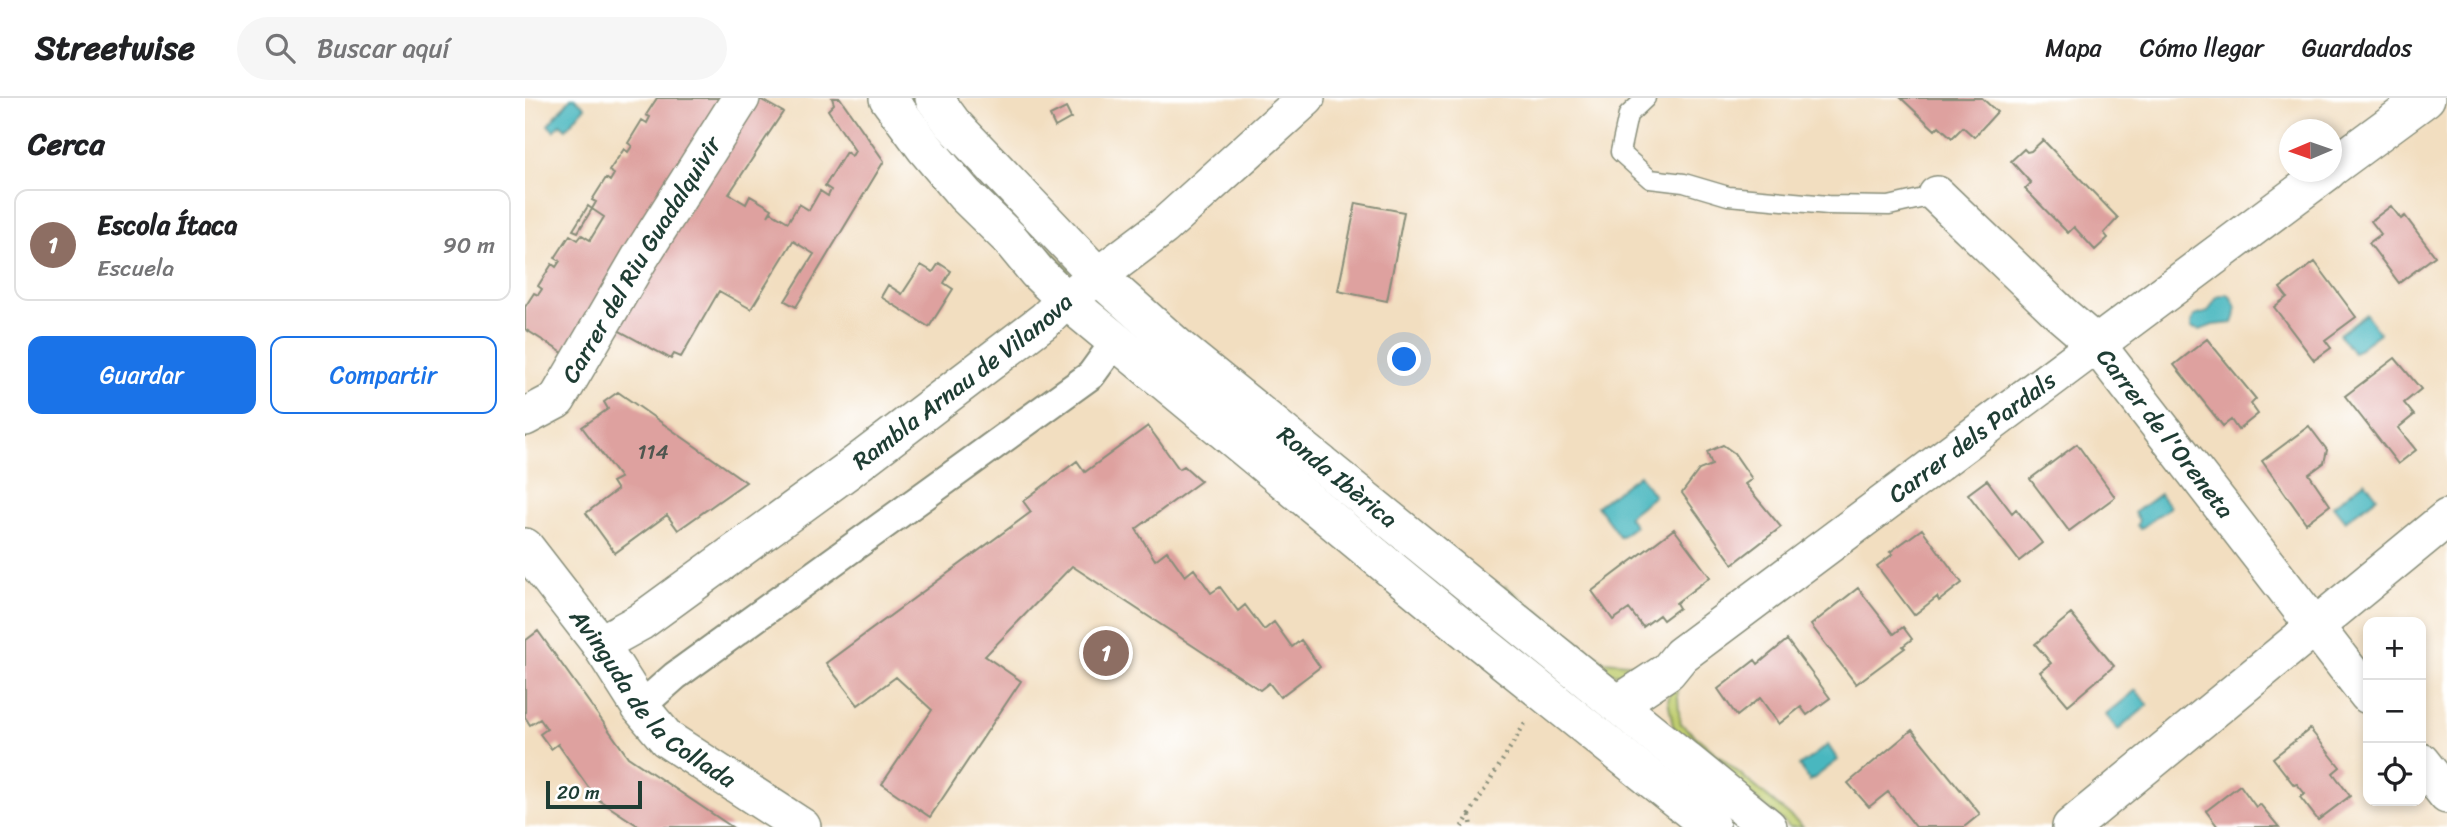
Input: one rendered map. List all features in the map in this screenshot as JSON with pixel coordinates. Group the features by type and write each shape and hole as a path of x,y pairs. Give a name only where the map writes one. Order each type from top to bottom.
{"street":[{"name":"Carrer del Riu Guadalquivir","path":"527,423 557,400 642,256 741,98"},
{"name":"Ronda Ibèrica","path":"888,98 925,148 965,195 1066,300 1449,617 1711,827"},
{"name":"Ronda Ibèrica","path":"934,98 953,124 1099,277 1225,387 1264,415 1465,583 1768,827"},
{"name":"Rambla Arnau de Vilanova","path":"600,644 640,622 847,471 1045,320 1066,300 1163,227 1306,98"},
{"path":"2342,161 2426,98"},
{"name":"Carrer dels Pardals","path":"1618,705 1668,671 1681,655 2314,182"},
{"name":"Carrer de l'Oreneta","path":"1937,195 2096,344 2363,689"},
{"path":"640,707 675,677 1091,375 1115,342"},
{"path":"2071,827 2447,518"},
{"name":"Avinguda de la Collada","path":"525,547 600,644 640,707 667,739 802,827"},
{"path":"2426,768 2447,795"}],"lane":[{"path":"1646,98 1628,115 1620,152 1650,179 1684,183 1728,196 1828,205 1888,206 1937,195"}],"path":[{"path":"1462,827 1533,710"},
{"path":"1470,814 1472,827"}],"green space":[{"path":"905,98 915,98 940,134 1068,268 1071,279 1066,280 939,142"},
{"path":"1505,586 1604,661 1648,665 1620,674 1592,665 1499,592"},
{"path":"1674,684 1677,686 1680,723 1803,827 1790,827 1688,743 1673,726 1668,700"}],"water":[{"path":"571,98 575,98 585,107 566,129 560,124 554,131 548,125"},
{"path":"2227,294 2236,307 2233,323 2213,325 2200,330 2191,328 2194,316 2208,312 2217,297"},
{"path":"2366,314 2380,333 2353,353 2339,334"},
{"path":"1639,475 1654,496 1628,516 1635,526 1620,537 1597,506"},
{"path":"2365,481 2377,497 2345,521 2333,506"},
{"path":"2160,494 2170,507 2140,529 2137,525 2139,520 2134,513"},
{"path":"2136,690 2148,705 2118,730 2106,715"},
{"path":"1828,745 1838,760 1810,781 1799,766"}],"building":[{"path":"657,98 725,98 563,353 525,329 525,307 534,293 538,295 542,289 538,286 552,264 556,267 560,261 555,258 570,235 578,240 582,235 590,240 604,217 592,209 596,202 592,200 606,178 610,181 614,174 609,171 624,149 628,152 632,146 628,143 642,120 647,123 650,117 646,115"},
{"path":"758,98 783,112 729,194 746,204 750,196 772,209 768,216 771,212 788,222 799,204 809,210 820,191 828,196 831,190 825,186 846,152 852,156 855,151 828,110 834,104 832,98 840,98 884,161 796,307 785,301 814,254 793,241 751,309 719,291 681,357 674,354 671,359 614,328"},
{"path":"1901,98 1982,98 1997,112 1974,137 1963,127 1952,138 1939,126 1935,130"},
{"path":"1066,108 1071,118 1055,127 1050,116"},
{"path":"2043,140 2118,218 2104,233 2108,238 2095,250 2074,227 2068,233 2025,189 2031,183 2011,161 2024,149 2031,151"},
{"path":"1356,203 1404,212 1387,301 1338,291"},
{"path":"588,206 592,209 578,232 573,230"},
{"path":"2391,206 2401,219 2405,216 2435,256 2399,283 2369,243 2381,234 2371,221"},
{"path":"2315,262 2356,317 2325,340 2331,348 2314,360 2274,307 2287,297 2280,288"},
{"path":"939,263 951,271 944,283 953,289 929,327 881,297 888,285 902,294 921,265 933,272"},
{"path":"2207,339 2256,399 2251,404 2258,414 2238,430 2231,420 2223,426 2174,365"},
{"path":"2395,358 2421,389 2404,403 2414,415 2398,428 2416,450 2398,464 2345,396"},
{"path":"618,392 746,482 678,530 667,515 615,553 586,513 617,490 612,482 620,478 582,427 608,409 604,402"},
{"path":"1148,426 1179,469 1184,466 1201,481 1136,529 1155,560 1167,551 1185,576 1194,569 1211,593 1220,587 1238,611 1245,605 1264,630 1274,622 1292,647 1301,640 1320,667 1280,697 1269,683 1260,690 1072,566 985,656 1021,681 930,817 882,784 932,710 896,677 858,705 826,663 1031,512 1023,501 1077,461 1085,472"},
{"path":"2309,426 2327,450 2324,463 2309,474 2330,505 2306,523 2262,461"},
{"path":"2077,444 2115,497 2069,531 2030,479"},
{"path":"1723,445 1734,453 1752,479 1745,484 1781,527 1733,564 1682,493 1699,470 1712,465 1707,452"},
{"path":"1987,480 2012,513 2016,509 2042,543 2019,561 1968,494"},
{"path":"1674,529 1710,577 1676,603 1679,608 1663,620 1659,615 1643,627 1629,609 1613,620 1592,591"},
{"path":"1922,529 1962,583 1939,601 1937,597 1914,615 1877,566 1893,554 1890,552"},
{"path":"1858,588 1894,634 1903,627 1912,639 1903,646 1905,648 1856,684 1811,625"},
{"path":"2071,614 2114,666 2068,705 2040,672 2051,663 2035,644"},
{"path":"538,631 628,757 732,827 640,827 596,798 558,744 551,749 540,734 547,729 540,719 530,725 525,717 525,641"},
{"path":"1787,640 1830,698 1807,715 1801,707 1779,724 1760,698 1737,716 1718,689 1755,660 1758,664"},
{"path":"2310,729 2340,767 2333,773 2350,796 2318,820 2300,797 2305,794 2297,784 2294,785 2273,758"},
{"path":"1912,730 1980,814 1964,827 1916,827 1888,792 1869,807 1848,783"},
{"path":"2240,785 2256,807 2260,804 2279,827 2218,827 2206,811"}],"place":[{"name":"Escola Ítaca","path":"1106,653"}]}
